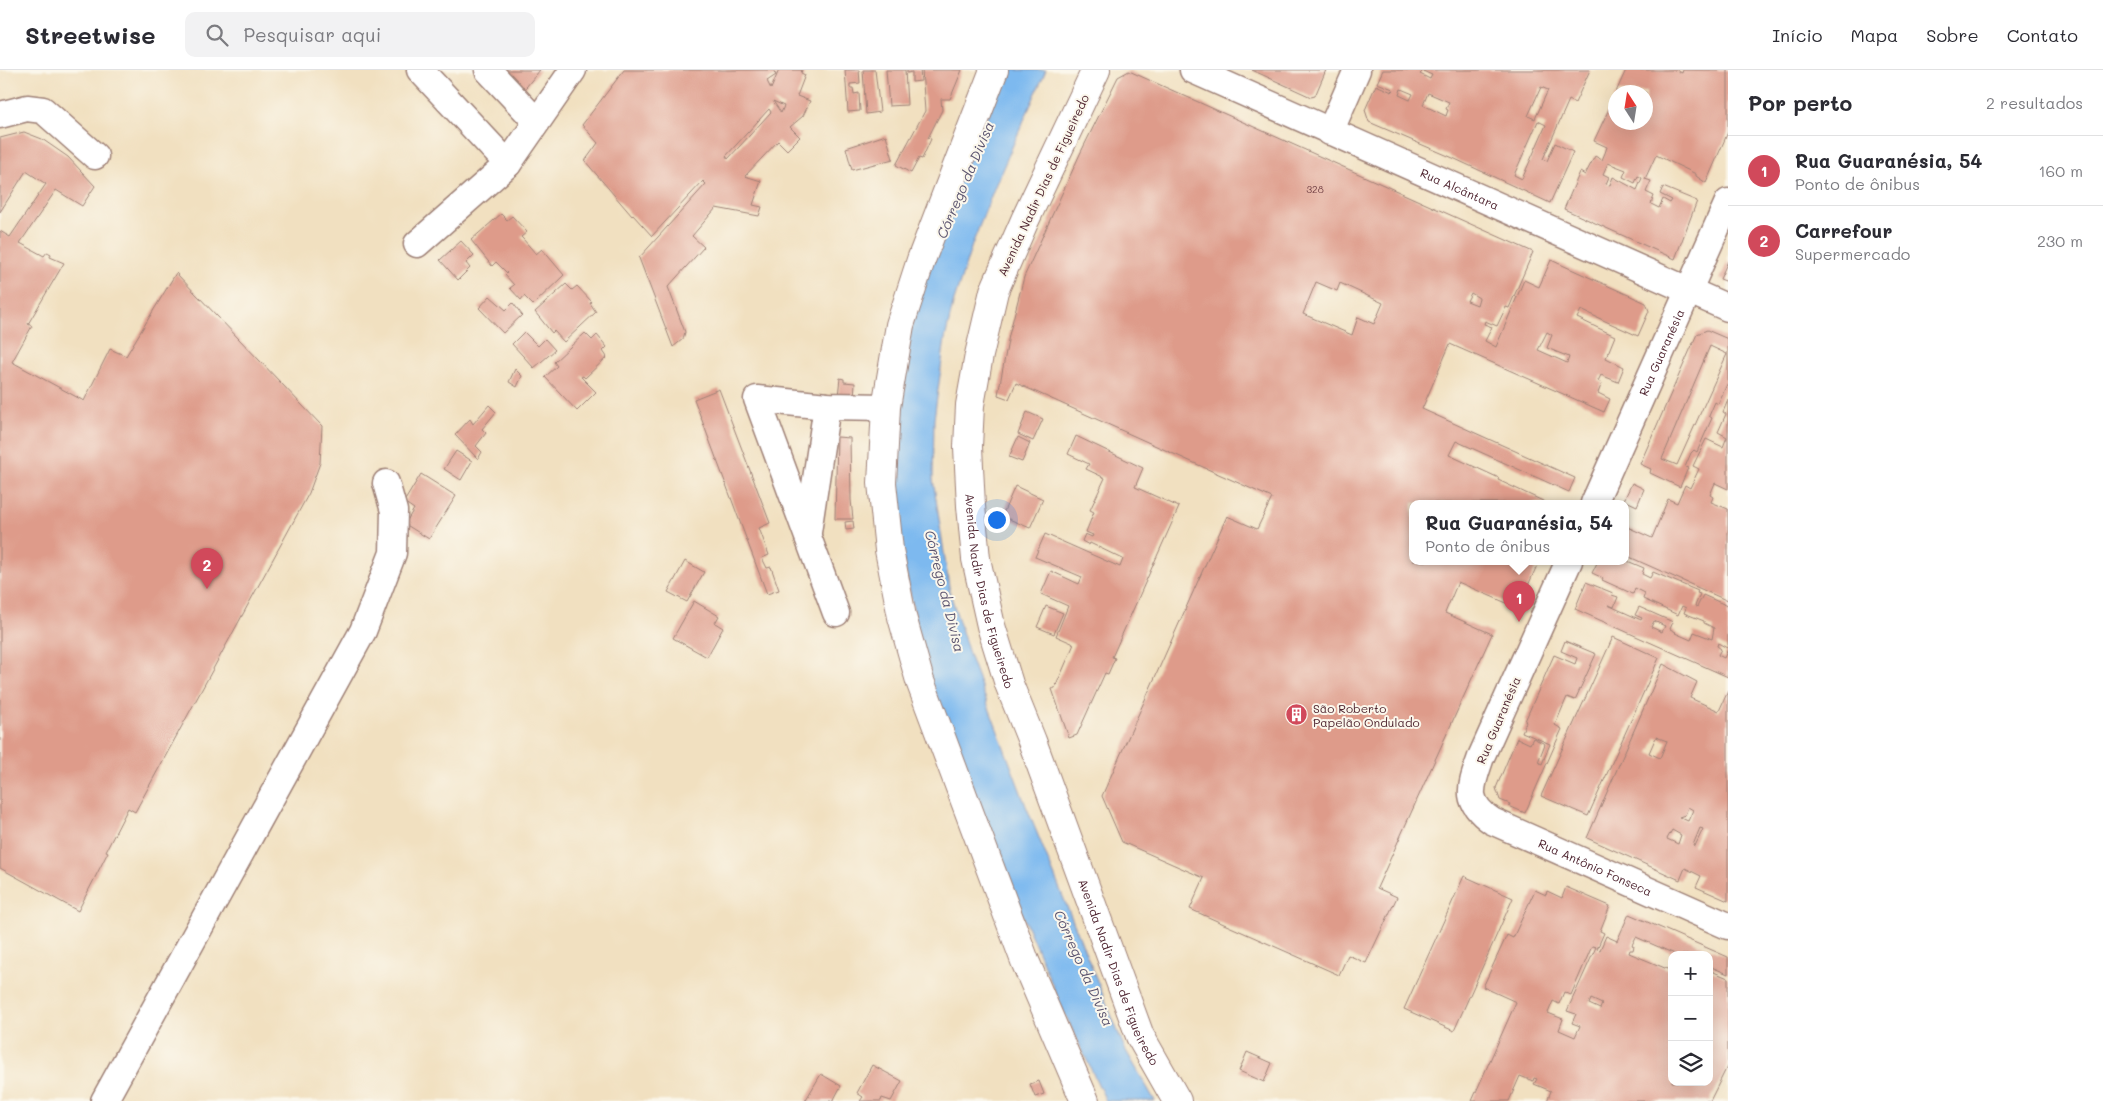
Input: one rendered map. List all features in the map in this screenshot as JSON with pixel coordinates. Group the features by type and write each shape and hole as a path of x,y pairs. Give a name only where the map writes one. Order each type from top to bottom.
{"main road":[{"path":"994,70 921,260 900,325 886,407 882,483 889,550 902,618 920,681 1025,961 1084,1101"},
{"name":"Avenida Nadir Dias de Figueiredo","path":"1096,70 1025,220 994,291 978,355 970,405 968,448 970,506 976,560 992,626 1009,684 1032,741 1140,1036 1177,1101"}],"street":[{"path":"420,70 508,164"},
{"path":"488,70 536,121"},
{"path":"417,244 508,164 573,70"},
{"path":"1330,132 1357,70"},
{"name":"Rua Alcântara","path":"1196,71 1728,308"},
{"path":"0,115 27,108 43,110 95,156"},
{"name":"Rua Guaranésia","path":"1595,500 1728,202"},
{"path":"836,614 758,399 827,406 886,407"},
{"path":"808,534 827,406"},
{"path":"104,1101 363,631 393,553 394,511 386,483"},
{"name":"Rua Guaranésia","path":"1472,799 1474,780 1481,757 1567,565"},
{"name":"Rua Antônio Fonseca","path":"1472,799 1480,812 1492,821 1728,926"}],"water":[{"name":"Córrego da Divisa","path":"1007,70 1046,70 995,186 972,245 953,304 945,339 934,419 933,479 950,593 971,660 1026,806 1125,1049 1155,1101 1106,1101 1064,1012 1009,884 926,673 894,512 900,367 944,214"}],"building":[{"path":"502,70 540,70 522,92"},
{"path":"624,70 773,70 776,75 767,81 771,89 779,70 802,70 801,73 805,75 797,96 810,101 803,116 790,127 800,137 787,150 778,141 745,176 761,181 753,205 762,207 759,216 716,208 692,236 704,247 668,287 685,332 683,339 673,347 639,258 706,184 703,181 652,236 632,216 585,161 598,143 582,125","holes":["773,101 784,106 781,113","769,109 771,112 728,159 726,156"]},
{"path":"845,70 859,70 860,83 850,84 850,88 853,88 854,94 859,93 860,111 848,112"},
{"path":"863,70 875,70 880,112 866,114"},
{"path":"886,70 905,70 907,105 889,106"},
{"path":"907,70 920,70 921,81 912,82 912,72 907,73"},
{"path":"922,70 962,70 950,99 941,99 942,110 928,138 931,139 922,159 919,158 911,173 896,165 925,111"},
{"path":"1252,70 1326,70 1315,96 1311,97"},
{"path":"1383,70 1590,70 1575,103 1569,100 1543,159 1547,161 1555,143 1573,152 1550,203 1369,122 1365,110 1376,85 1392,92 1393,89 1377,83","holes":["1423,71 1432,75 1430,79 1420,74","1541,87 1548,90 1535,119 1528,116","1401,89 1413,94 1410,100 1399,95","1428,93 1449,102 1446,116 1423,105","1538,121 1546,125 1522,179 1514,175"]},
{"path":"1626,70 1676,70 1682,73 1683,70 1728,70 1728,132 1706,183 1696,174 1656,155 1645,179 1651,181 1646,192 1654,196 1651,204 1659,208 1663,199 1670,203 1672,200 1660,194 1663,187 1697,201 1675,259 1564,209 1580,172 1585,175 1595,156 1602,160 1607,147 1594,141 1608,111 1608,130 1653,130 1653,85 1619,85","holes":["1608,163 1626,170 1623,177 1635,183 1638,176 1642,178 1637,190 1613,177 1610,185 1606,184 1609,177 1603,174"]},
{"path":"1129,71 1533,252 1509,308 1506,307 1497,326 1485,321 1484,324 1492,327 1485,341 1496,347 1524,280 1539,287 1551,260 1646,303 1649,311 1638,336 1581,310 1577,318 1615,336 1606,358 1624,367 1618,382 1601,375 1598,381 1602,383 1598,393 1610,399 1604,412 1450,344 1422,409 1575,478 1569,492 1456,441 1449,455 1541,500 1409,500 1409,565 1537,565 1518,608 1458,582 1445,613 1492,634 1377,888 1397,897 1366,963 1348,955 1339,975 1190,909 1204,878 1122,842 1102,796 1227,516 1257,529 1272,498 1016,383 1009,399 998,395 1009,335 1024,277 1080,154 1118,77","holes":["1316,282 1337,291 1340,283 1383,303 1374,324 1358,317 1352,335 1303,314","1471,293 1479,298 1477,305 1467,301","1547,332 1552,335 1547,348 1569,357 1567,363 1538,350"]},
{"path":"24,132 42,139 68,157 95,186 82,206 56,190 20,243 44,256 47,252 51,254 50,257 64,263 28,324 32,326 12,362 84,401 110,349 126,356 176,273 322,426 320,463 309,493 135,812 128,808 78,911 0,868 0,231 10,237 46,184 26,171 0,212 0,138"},
{"path":"886,135 893,159 852,170 846,148"},
{"path":"501,214 507,220 512,216 527,232 521,237 536,254 542,249 564,275 533,305 524,296 521,300 510,288 514,285 505,275 507,273 496,262 492,266 471,240"},
{"path":"461,241 474,255 466,263 470,268 458,280 440,260"},
{"path":"1728,261 1728,282 1720,279"},
{"path":"566,284 572,290 577,286 592,302 590,303 596,312 564,342 554,331 552,333 535,312"},
{"path":"490,296 506,310 513,303 522,315 503,333 479,308"},
{"path":"1707,330 1728,339 1728,382 1718,404 1715,402 1709,416 1712,418 1697,452 1694,450 1691,453 1685,467 1688,468 1680,487 1650,473 1651,469 1640,464 1697,334","holes":["1710,346 1727,354 1677,465 1662,459"]},
{"path":"524,332 538,346 545,339 555,350 534,368 512,344"},
{"path":"585,333 592,340 597,335 607,347 603,351 607,357 585,378 581,377 596,392 577,411 545,377 557,366 554,362"},
{"path":"515,369 522,376 517,387 509,382"},
{"path":"840,378 844,379 844,382 855,383 854,397 838,396"},
{"path":"719,389 770,523 759,528 769,555 762,558 767,568 771,567 779,590 767,594 694,399"},
{"path":"1728,400 1728,489 1715,483 1710,495 1713,497 1711,502 1728,509 1728,601 1629,557 1629,528 1652,538 1668,499 1677,503 1685,485 1690,488 1699,469 1693,466 1706,439 1723,447 1727,437 1718,432 1726,414 1723,412"},
{"path":"489,405 496,412 482,429 486,433 476,446 482,452 478,459 455,435 470,419 473,424"},
{"path":"1027,412 1043,419 1033,441 1018,434"},
{"path":"1076,436 1143,468 1135,487 1179,507 1112,657 1115,658 1108,674 1105,673 1077,735 1069,738 1052,689 1055,688 1074,644 1056,636 1068,606 1041,594 1051,571 1079,584 1082,577 1035,557 1045,534 1120,567 1123,559 1082,541 1085,534 1092,537 1093,535 1086,532 1094,512 1090,510 1105,478 1086,469 1089,464 1068,454"},
{"path":"837,437 850,438 853,519 835,519"},
{"path":"1018,437 1030,443 1022,462 1009,457"},
{"path":"456,451 472,461 461,480 444,469"},
{"path":"421,474 456,496 429,539 405,524 414,509 404,502"},
{"path":"1632,483 1644,489 1637,506 1629,502 1629,500 1624,500"},
{"path":"1015,486 1043,499 1030,528 1002,516"},
{"path":"853,521 854,529 846,530 845,522"},
{"path":"685,561 704,572 687,602 668,592"},
{"path":"1629,562 1644,568 1642,574 1650,578 1653,572 1698,591 1697,593 1700,594 1695,606 1697,607 1703,595 1728,606 1728,646 1727,648 1718,643 1717,646 1721,649 1718,655 1724,658 1728,649 1728,677 1575,609 1586,582 1618,597 1614,607 1608,605 1641,620 1642,618 1635,615 1639,607 1673,622 1670,629 1675,633 1691,640 1694,632 1712,639 1714,628 1704,623 1704,621 1684,613 1686,608 1682,606 1678,615 1643,599 1645,593 1635,588 1633,594 1602,580 1603,578 1592,573 1596,565 1629,565","holes":["1654,621 1665,626 1662,632 1651,627"]},
{"path":"694,601 719,616 715,623 723,628 707,657 673,638"},
{"path":"1046,606 1063,613 1054,634 1037,627"},
{"path":"1613,637 1659,658 1588,816 1541,796"},
{"path":"1565,641 1596,654 1575,700 1567,697 1555,725 1562,729 1525,813 1500,800 1496,788 1517,738 1530,744 1533,738 1545,744 1538,762 1542,764 1550,744 1522,732 1554,655 1575,664 1577,658 1561,651"},
{"path":"1663,664 1697,682 1690,698 1719,711 1728,691 1728,901 1696,887 1701,876 1685,868 1680,880 1587,838","holes":["1656,737 1667,741 1660,758 1649,753","1688,807 1693,810 1688,821 1679,817 1685,815","1700,828 1703,829 1695,846 1693,845","1672,830 1681,835 1678,844 1667,839"]},
{"path":"1464,876 1513,898 1454,1031 1404,1009"},
{"path":"1566,887 1610,906 1600,931 1604,933 1597,949 1600,950 1606,936 1617,941 1629,914 1728,957 1728,974 1713,968 1713,951 1668,951 1636,937 1632,945 1634,946 1633,950 1630,950 1629,953 1668,969 1668,1086 1713,1086 1713,972 1728,978 1728,1065 1710,1101 1547,1101 1551,1091 1534,1084 1537,1079 1534,1078 1533,1081 1520,1076 1509,1101 1472,1101 1516,1002 1483,987 1507,935 1513,938 1535,890 1546,895 1547,891 1562,898","holes":["1592,946 1596,947 1567,1011 1576,1014 1572,1023 1580,1026 1575,1037 1559,1030 1563,1019 1548,1013 1553,1001 1559,1004 1564,992 1571,995","1591,999 1602,1004 1600,1009 1589,1004"]},
{"path":"1247,1052 1272,1063 1264,1082 1239,1071"},
{"path":"872,1065 902,1081 891,1101 882,1098 881,1101 860,1101 863,1097 857,1093"},
{"path":"821,1074 841,1086 833,1101 805,1101"},
{"path":"1039,1081 1044,1094 1035,1097 1030,1084"}],"place":[{"name":"Carrefour","path":"207,589"},
{"name":"Rua Guaranésia, 54","path":"1519,622"},
{"name":"São Roberto Papelão Ondulado","path":"1297,715"}]}
